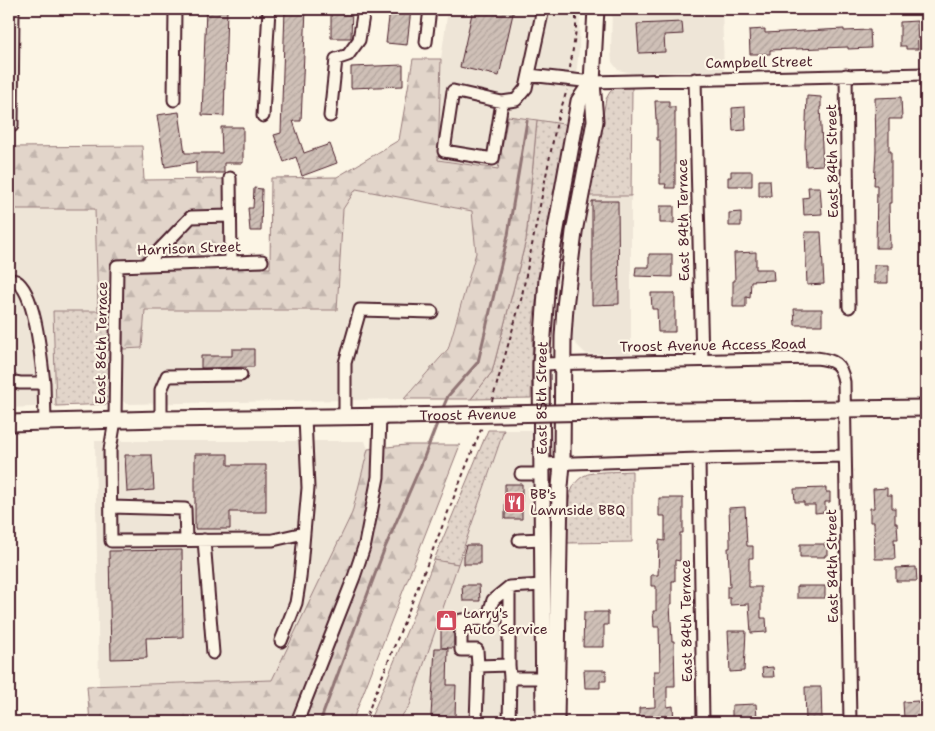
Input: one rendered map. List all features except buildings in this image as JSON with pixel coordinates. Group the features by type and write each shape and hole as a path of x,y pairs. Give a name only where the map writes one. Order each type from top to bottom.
{"main road":[{"name":"East 85th Street","path":"556,722 563,330 568,269 595,121 592,82 596,9"},
{"name":"East 85th Street","path":"544,722 541,364 546,279 579,101 592,82"},
{"name":"Troost Avenue","path":"9,422 926,408"}],"street":[{"path":"12,126 13,9"},
{"path":"174,100 175,9"},
{"path":"263,116 269,9"},
{"path":"330,116 336,59 348,55 359,40 364,9"},
{"path":"426,42 430,9"},
{"path":"502,102 493,159 444,151 453,90 502,102 516,100 526,88 543,9"},
{"name":"Campbell Street","path":"529,75 592,82 926,74"},
{"name":"East 84th Street","path":"846,75 849,307"},
{"name":"East 84th Terrace","path":"694,79 702,360"},
{"path":"230,178 231,262"},
{"path":"145,265 191,217 230,216"},
{"name":"Harrison Street","path":"117,266 262,261"},
{"name":"East 86th Terrace","path":"117,266 115,420 110,450 111,541 186,540"},
{"path":"9,279 17,281 25,291 36,323 44,383 45,422"},
{"path":"345,416 345,363 360,310 432,312"},
{"name":"Troost Avenue Access Road","path":"541,364 816,358 830,360 838,365 842,373 845,409"},
{"path":"161,419 161,390 167,376 241,376"},
{"path":"9,381 20,384 44,383"},
{"name":"East 84th Street","path":"845,409 844,456 850,722"},
{"path":"297,722 354,577 365,544 378,477 380,416"},
{"path":"281,641 296,603 304,533 308,488 305,417"},
{"path":"522,474 562,464 700,458 844,456"},
{"name":"East 84th Terrace","path":"700,458 703,722"},
{"path":"111,508 185,509 186,540 273,540 304,533"},
{"path":"204,540 212,653"},
{"path":"519,540 543,540"},
{"path":"476,722 477,650 460,650 461,620 487,619 493,600 509,587 543,585"},
{"path":"508,722 510,678 509,587"},
{"path":"478,666 510,665"},
{"path":"510,678 544,678"}],"path":[{"path":"492,403 521,300 557,121 568,88 576,30 576,9"},
{"path":"364,722 484,422"}],"shaded area":[{"path":"448,9 580,9 579,50 570,125 508,116 498,169 438,160 441,59"},
{"path":"612,9 722,9 724,71 631,73 618,70 612,62"},
{"path":"356,189 472,211 476,253 447,349 404,399 126,404 122,400 123,349 142,348 144,310 337,310 343,208"},
{"path":"588,196 631,196 631,354 586,354 571,339 571,320"},
{"path":"95,208 98,311 53,311 56,406 9,408 9,209"},
{"path":"504,430 532,430 537,722 397,722 410,705"},
{"path":"95,441 365,441 368,449 352,513 272,680 99,685"}],"green space":[{"path":"413,59 441,59 438,160 498,169 508,116 537,120 526,240 492,372 471,399 404,399 448,349 476,253 472,211 356,189 343,209 337,310 145,310 142,348 123,349 123,311 98,311 95,209 9,209 9,147 142,146 144,180 224,179 227,267 270,268 271,178 337,177 399,140"},
{"path":"616,87 632,87 631,196 588,196 606,99"},
{"path":"537,120 570,125 540,271 533,325 531,398 471,399 492,372 526,240"},
{"path":"53,311 111,311 110,404 56,406"},
{"path":"488,430 504,430 458,564 434,560"},
{"path":"406,445 460,445 352,722 90,722 87,686 272,680 352,513 368,449"},
{"path":"632,471 632,542 566,543 567,512 571,491 576,483 583,476 593,473"},
{"path":"434,560 458,564 410,705 397,722 369,722 411,621"}],"waterway":[{"path":"442,410 448,396 478,362 508,235 527,121"},
{"path":"320,722 384,550 438,421"}],"place":[{"name":"BB's Lawnside BBQ","path":"514,502"},
{"name":"Larry's Auto Service","path":"447,621"}]}
